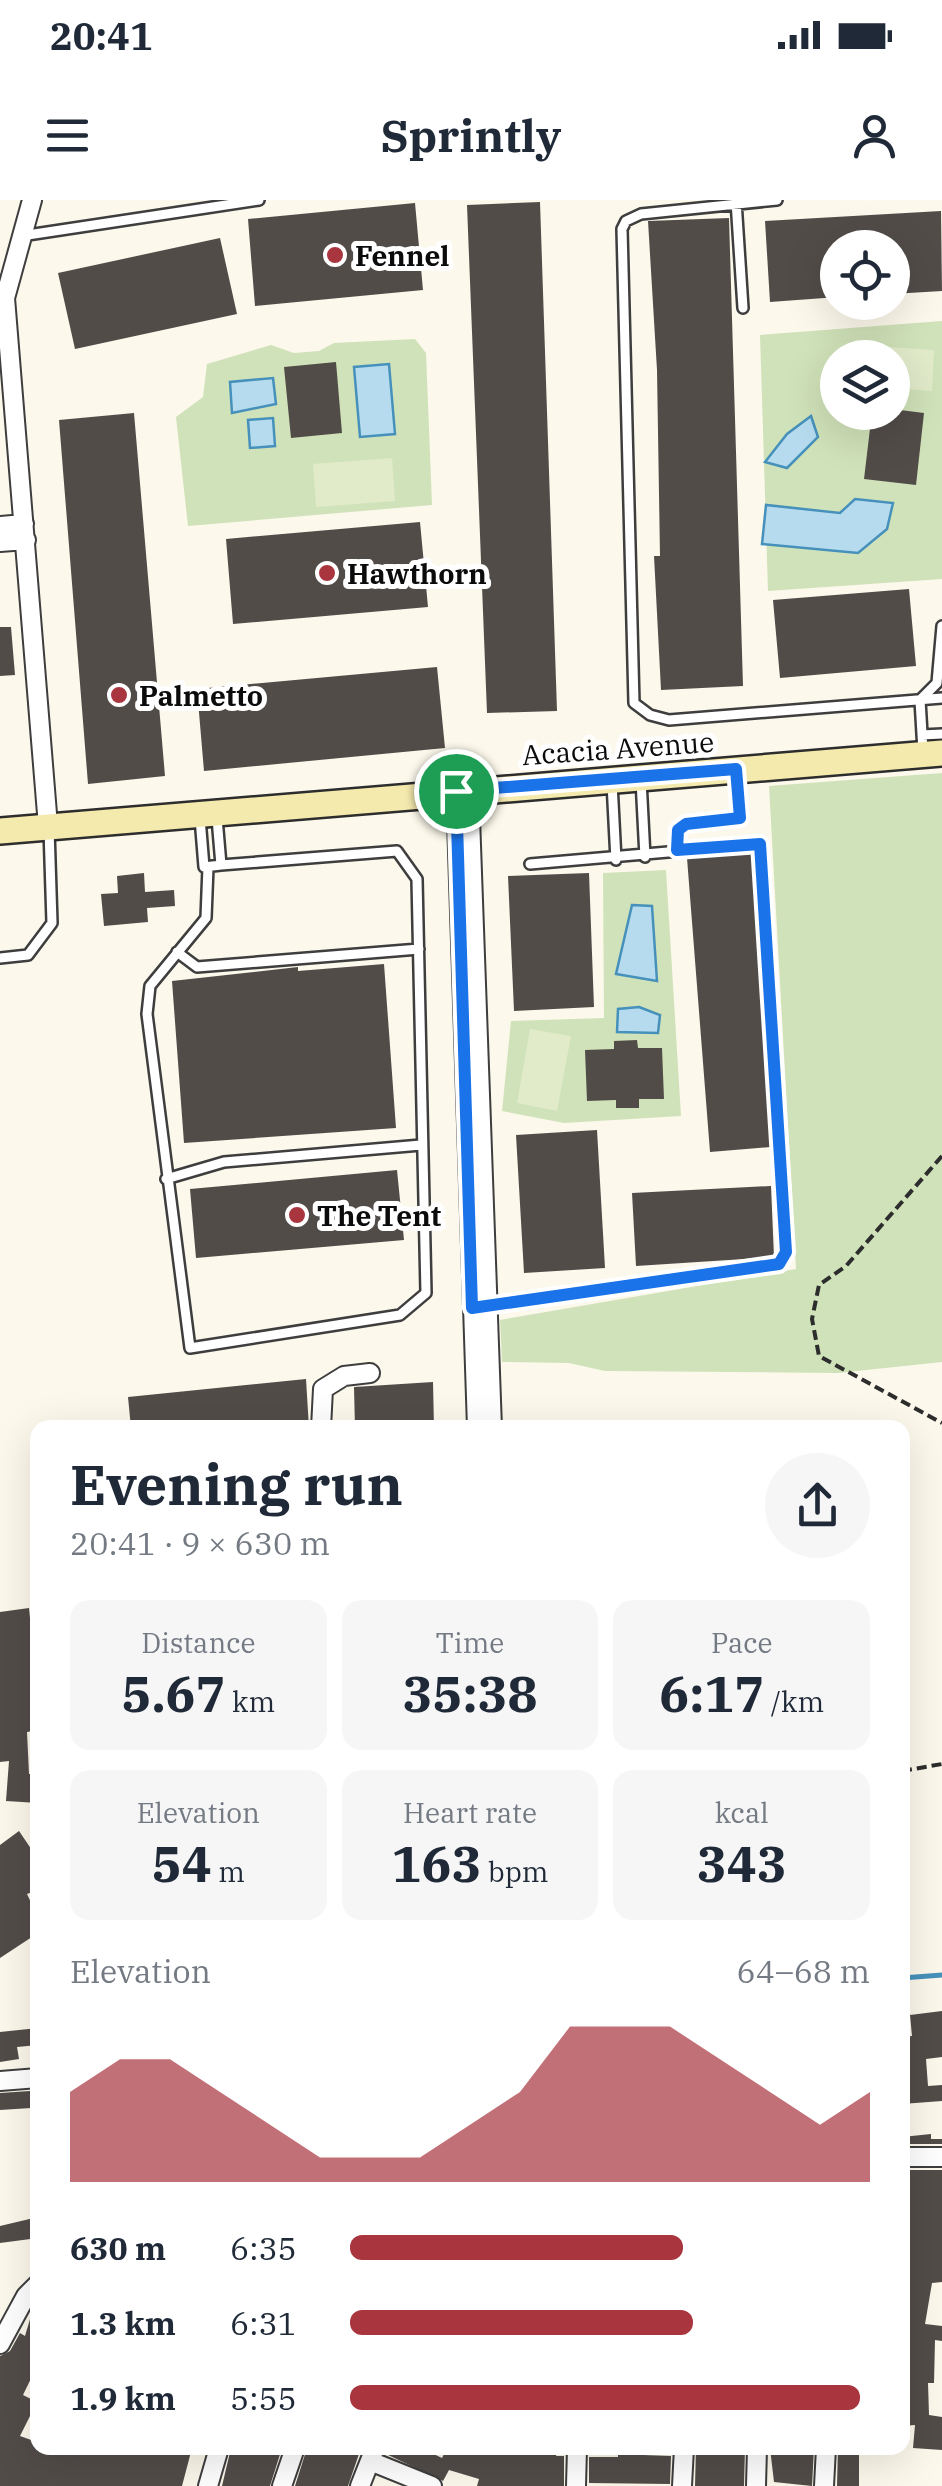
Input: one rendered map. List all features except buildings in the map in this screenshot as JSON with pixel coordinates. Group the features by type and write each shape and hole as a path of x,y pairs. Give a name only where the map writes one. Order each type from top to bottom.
{"street":[{"path":"32,200 5,298 48,826"},
{"path":"0,526 25,532"},
{"path":"0,542 25,532"},
{"name":"Acacia Avenue","path":"0,831 736,769 929,748"},
{"path":"462,790 480,1307 477,1420"},
{"path":"480,1307 491,1420"},
{"path":"321,1420 323,1389 344,1376 370,1373"},
{"path":"0,2081 30,2079"},
{"path":"910,2158 942,2158"},
{"path":"0,2344 30,2292"},
{"path":"208,2486 217,2455"},
{"path":"282,2486 293,2455"},
{"path":"360,2486 373,2455"},
{"path":"375,2455 432,2486"},
{"path":"576,2486 577,2455"},
{"path":"682,2486 684,2455"},
{"path":"756,2486 757,2455"},
{"path":"824,2486 826,2455"}],"lane":[{"path":"21,236 260,200"},
{"path":"777,200 736,201 641,214 626,221 620,234 634,702 650,715 670,720 942,698"},
{"path":"736,201 742,308"},
{"path":"920,700 939,685 942,626"},
{"path":"920,700 929,748"},
{"path":"929,748 942,734"},
{"path":"677,850 678,830 686,824 740,818 736,769"},
{"path":"641,776 646,857"},
{"path":"612,779 616,860"},
{"path":"208,812 221,865"},
{"path":"206,867 397,851 417,879 426,1293 400,1315 190,1348 147,1014 150,986 206,918 206,867 208,812"},
{"path":"0,958 28,955 52,923 48,826"},
{"path":"480,1307 779,1264 786,1252 760,844 677,850 616,860 530,864"},
{"path":"177,952 197,967 419,948"},
{"path":"166,1179 224,1162 421,1146"}],"path":[{"path":"942,1156 846,1266 819,1286 812,1319 819,1356 942,1423"},
{"path":"910,1770 942,1764"}],"green space":[{"path":"942,321 942,579 768,591 760,335"},
{"path":"415,339 426,353 432,505 188,526 176,417 203,397 207,364 271,345 294,353 319,351 334,343"},
{"path":"910,348 934,350 932,391 910,389"},
{"path":"392,458 395,501 316,507 313,464"},
{"path":"942,773 942,1362 838,1373 605,1371 569,1363 502,1362 500,1320 796,1269 769,786"},
{"path":"666,870 681,1116 564,1123 502,1111 511,1021 604,1018 603,873"},
{"path":"530,1029 571,1036 557,1111 517,1103"}],"water":[{"path":"389,364 395,434 360,437 354,367"},
{"path":"273,378 276,404 232,413 230,382"},
{"path":"811,416 818,437 787,468 765,462 787,434"},
{"path":"273,418 275,446 250,448 248,420"},
{"path":"855,499 893,503 887,529 858,553 762,544 766,505 840,513"},
{"path":"632,905 652,906 657,981 616,974"},
{"path":"639,1007 660,1015 658,1033 617,1032 618,1009"}],"waterway":[{"path":"910,1977 942,1975"}],"place":[{"name":"Fennel","path":"335,255"},
{"name":"Hawthorn","path":"327,573"},
{"name":"Palmetto","path":"119,695"},
{"name":"The Tent","path":"297,1215"}],"route":[{"path":"736,769 740,818 686,824 678,830 677,850 760,844 786,1252 779,1264 472,1308 456,791 736,769"}]}
